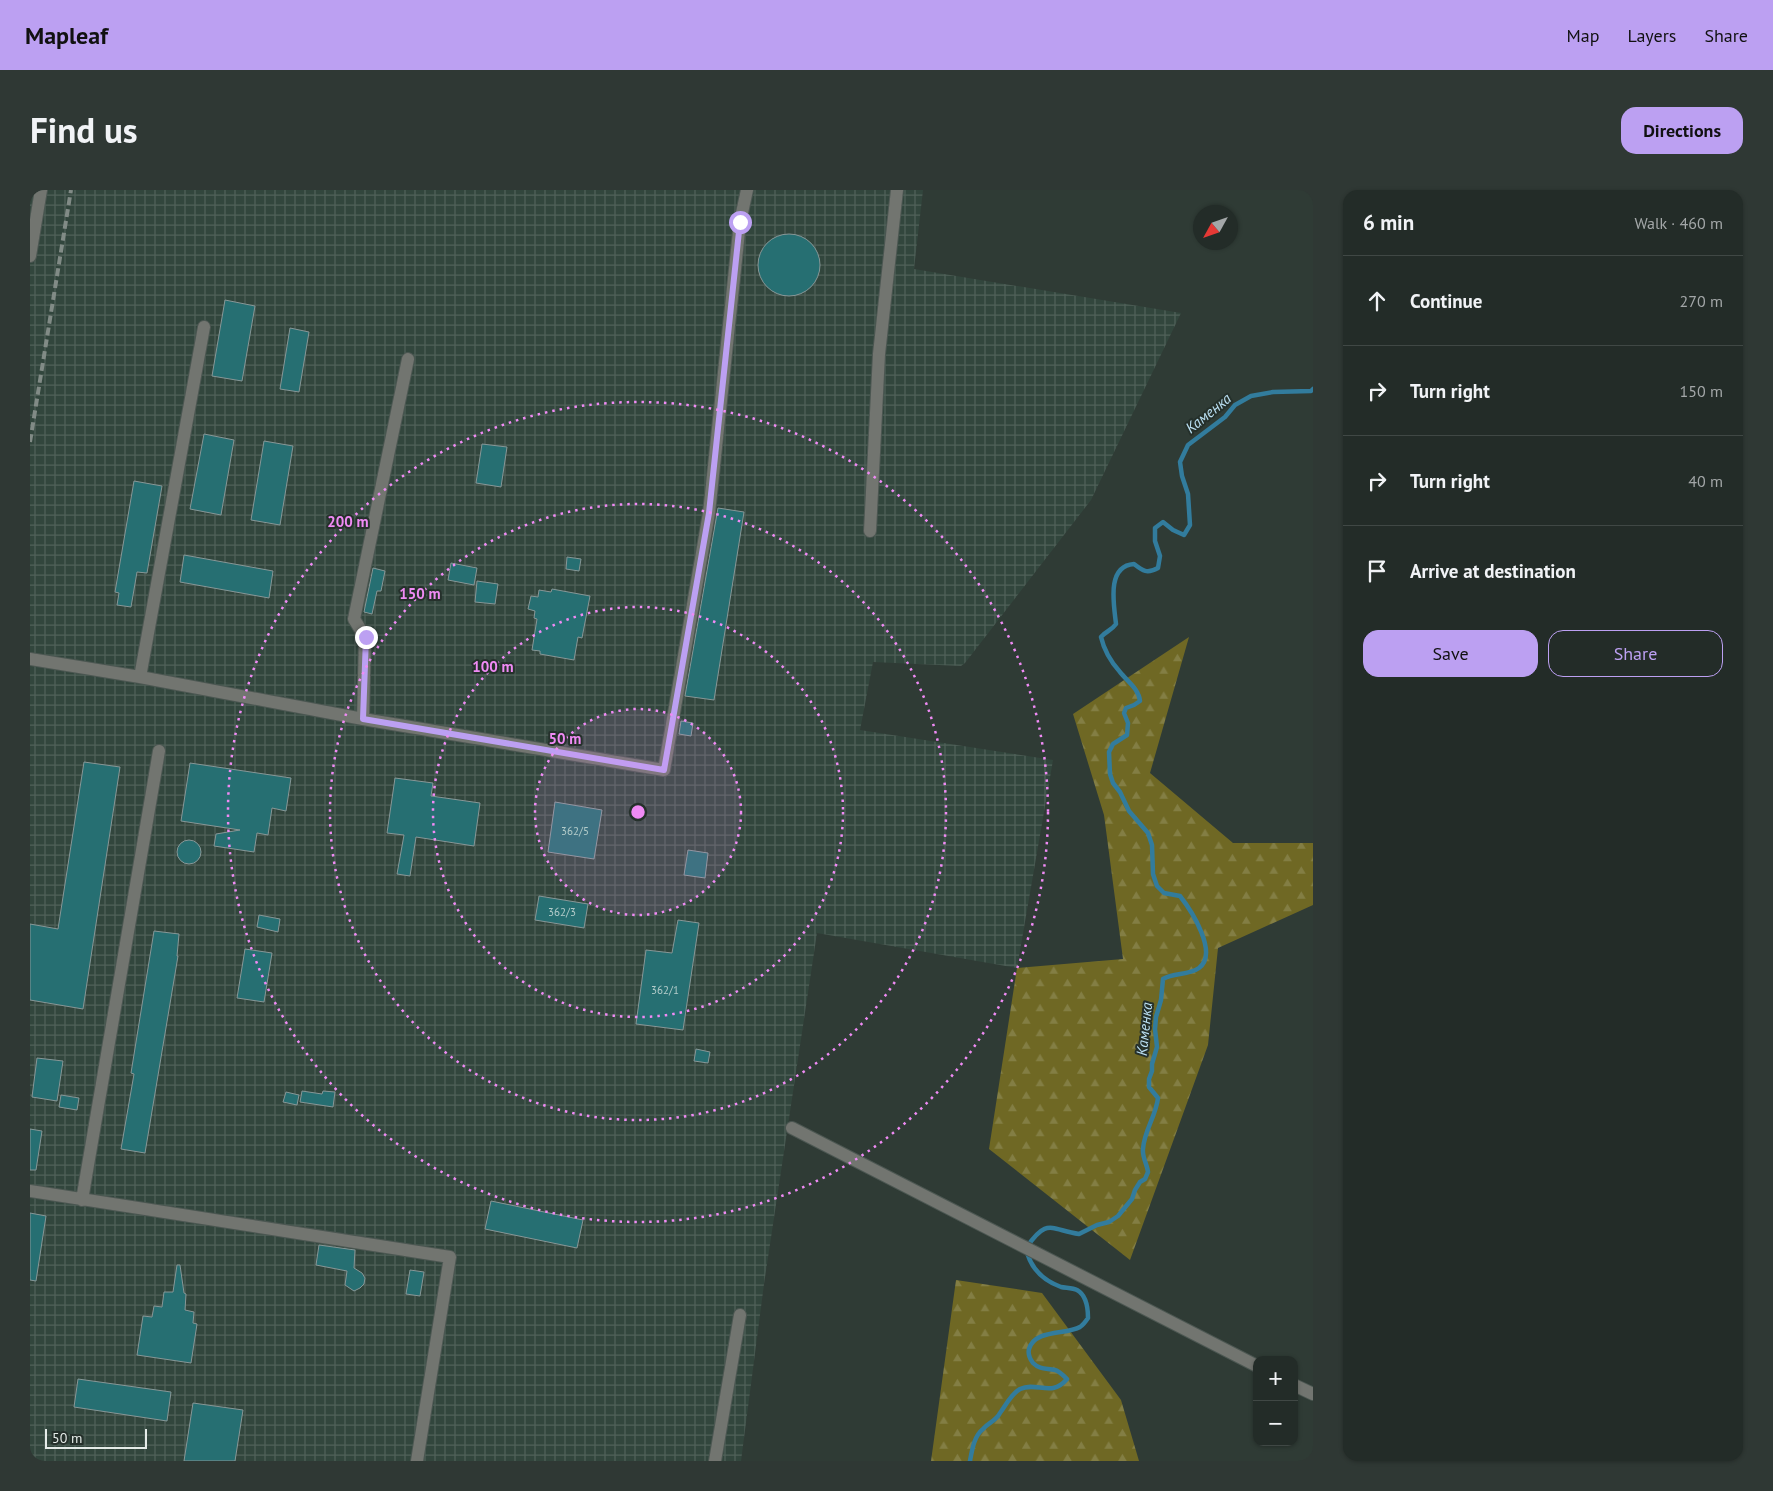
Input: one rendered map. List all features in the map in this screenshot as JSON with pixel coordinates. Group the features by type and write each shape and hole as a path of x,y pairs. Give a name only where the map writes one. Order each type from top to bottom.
{"lane":[{"path":"30,256 41,190"},
{"path":"30,659 140,677 363,719 664,770 709,513 740,222 747,190"},
{"path":"870,531 879,354 898,190"},
{"path":"140,677 204,327"},
{"path":"363,719 366,637 354,619 408,359"},
{"path":"82,1200 158,751"},
{"path":"792,1128 1253,1364"},
{"path":"30,1191 450,1257 417,1461"},
{"path":"715,1461 740,1315"},
{"path":"1298,1387 1313,1394"}],"shaded area":[{"path":"30,190 923,190 914,269 1181,313 1091,500 965,663 961,666 873,662 860,730 1053,760 1017,968 817,933 764,1284 741,1461 30,1461"}],"green space":[{"path":"1189,637 1150,773 1233,843 1313,843 1313,905 1218,948 1208,1045 1130,1260 989,1149 1017,968 1123,959 1104,815 1073,714"},
{"path":"956,1280 1042,1293 1121,1400 1139,1461 931,1461"}],"building":[{"path":"789,234 801,236 811,243 818,253 820,265 818,277 811,287 801,294 789,296 777,294 767,287 760,277 758,265 760,253 767,243 777,236"},
{"path":"225,300 255,306 242,381 212,376"},
{"path":"290,328 309,332 299,392 280,389"},
{"path":"204,434 234,440 221,515 190,509"},
{"path":"264,441 293,446 280,525 251,520"},
{"path":"482,444 507,447 501,487 476,483"},
{"path":"134,481 162,486 147,573 137,572 131,607 117,605 119,593 115,592"},
{"path":"718,508 744,512 714,700 685,696"},
{"path":"184,555 273,571 269,598 180,582"},
{"path":"567,557 581,559 579,571 566,569"},
{"path":"451,563 477,568 474,585 448,580"},
{"path":"373,568 385,571 381,591 377,591 372,614 364,612"},
{"path":"477,581 498,584 495,604 475,602"},
{"path":"552,589 590,596 582,638 578,637 574,660 540,654 540,651 532,650 537,619 534,618 535,611 528,609 531,596 538,597 539,590 551,592"},
{"path":"681,721 693,723 691,736 679,734"},
{"path":"84,762 120,767 83,1009 30,1000 30,924 58,929"},
{"path":"190,763 291,778 286,811 272,808 268,835 257,833 254,852 214,846 216,834 240,830 181,821"},
{"path":"395,778 433,783 431,796 480,803 474,846 416,837 410,876 397,874 404,835 387,833"},
{"path":"555,802 602,810 594,859 548,852"},
{"path":"189,840 194,841 200,847 200,857 194,863 189,864 184,863 178,857 177,852 178,847 184,841"},
{"path":"688,850 708,853 705,878 684,875"},
{"path":"539,896 588,904 584,928 535,920"},
{"path":"259,915 280,919 278,932 257,927"},
{"path":"678,920 699,923 683,1030 636,1024 646,950 672,953"},
{"path":"154,931 179,934 178,956 145,1153 121,1149 134,1074 131,1073"},
{"path":"245,949 272,953 264,1002 237,998"},
{"path":"696,1049 710,1052 708,1063 694,1061"},
{"path":"37,1058 63,1061 57,1101 32,1097"},
{"path":"302,1091 322,1094 323,1091 335,1092 333,1107 300,1102"},
{"path":"286,1092 299,1095 297,1105 283,1102"},
{"path":"61,1095 79,1098 77,1110 59,1107"},
{"path":"30,1129 42,1131 36,1170 30,1170"},
{"path":"491,1201 583,1220 577,1248 485,1229"},
{"path":"30,1213 46,1216 36,1281 30,1280"},
{"path":"319,1245 355,1250 354,1268 362,1273 365,1278 364,1284 354,1291 345,1285 347,1271 316,1265"},
{"path":"177,1265 180,1265 184,1293 186,1294 185,1310 194,1312 193,1323 197,1324 191,1363 137,1355 143,1316 152,1317 154,1306 162,1307 164,1292 173,1292"},
{"path":"410,1270 424,1272 420,1296 406,1294"},
{"path":"78,1379 171,1392 167,1421 74,1407"},
{"path":"193,1403 243,1410 235,1461 184,1461"}],"waterway":[{"name":"Каменка","path":"970,1461 977,1435 996,1418 1017,1391 1026,1387 1055,1387 1061,1385 1067,1379 1057,1371 1041,1368 1033,1363 1030,1358 1029,1349 1032,1343 1044,1335 1081,1326 1088,1318 1086,1302 1083,1295 1077,1290 1061,1287 1043,1277 1030,1262 1026,1248 1039,1232 1044,1229 1055,1228 1079,1234 1097,1225 1109,1222 1118,1216 1132,1199 1140,1182 1145,1179 1148,1172 1143,1155 1144,1142 1158,1098 1149,1087 1149,1079 1157,1047 1156,1017 1161,1000 1163,979 1199,968 1204,961 1206,952 1205,942 1196,921 1180,896 1164,893 1157,886 1153,874 1152,845 1148,833 1129,811 1110,774 1109,752 1113,744 1127,735 1128,723 1124,713 1126,708 1140,701 1135,689 1111,660 1101,637 1116,624 1113,597 1115,579 1125,566 1134,564 1145,571 1158,568 1160,556 1155,541 1155,528 1163,522 1173,530 1184,535 1190,525 1188,494 1180,462 1188,445 1225,417 1235,405 1251,396 1273,392 1311,391 1313,389"}],"railway":[{"path":"30,442 71,190"}],"route":[{"path":"366,637 363,719 664,770 709,513 740,222"}]}
